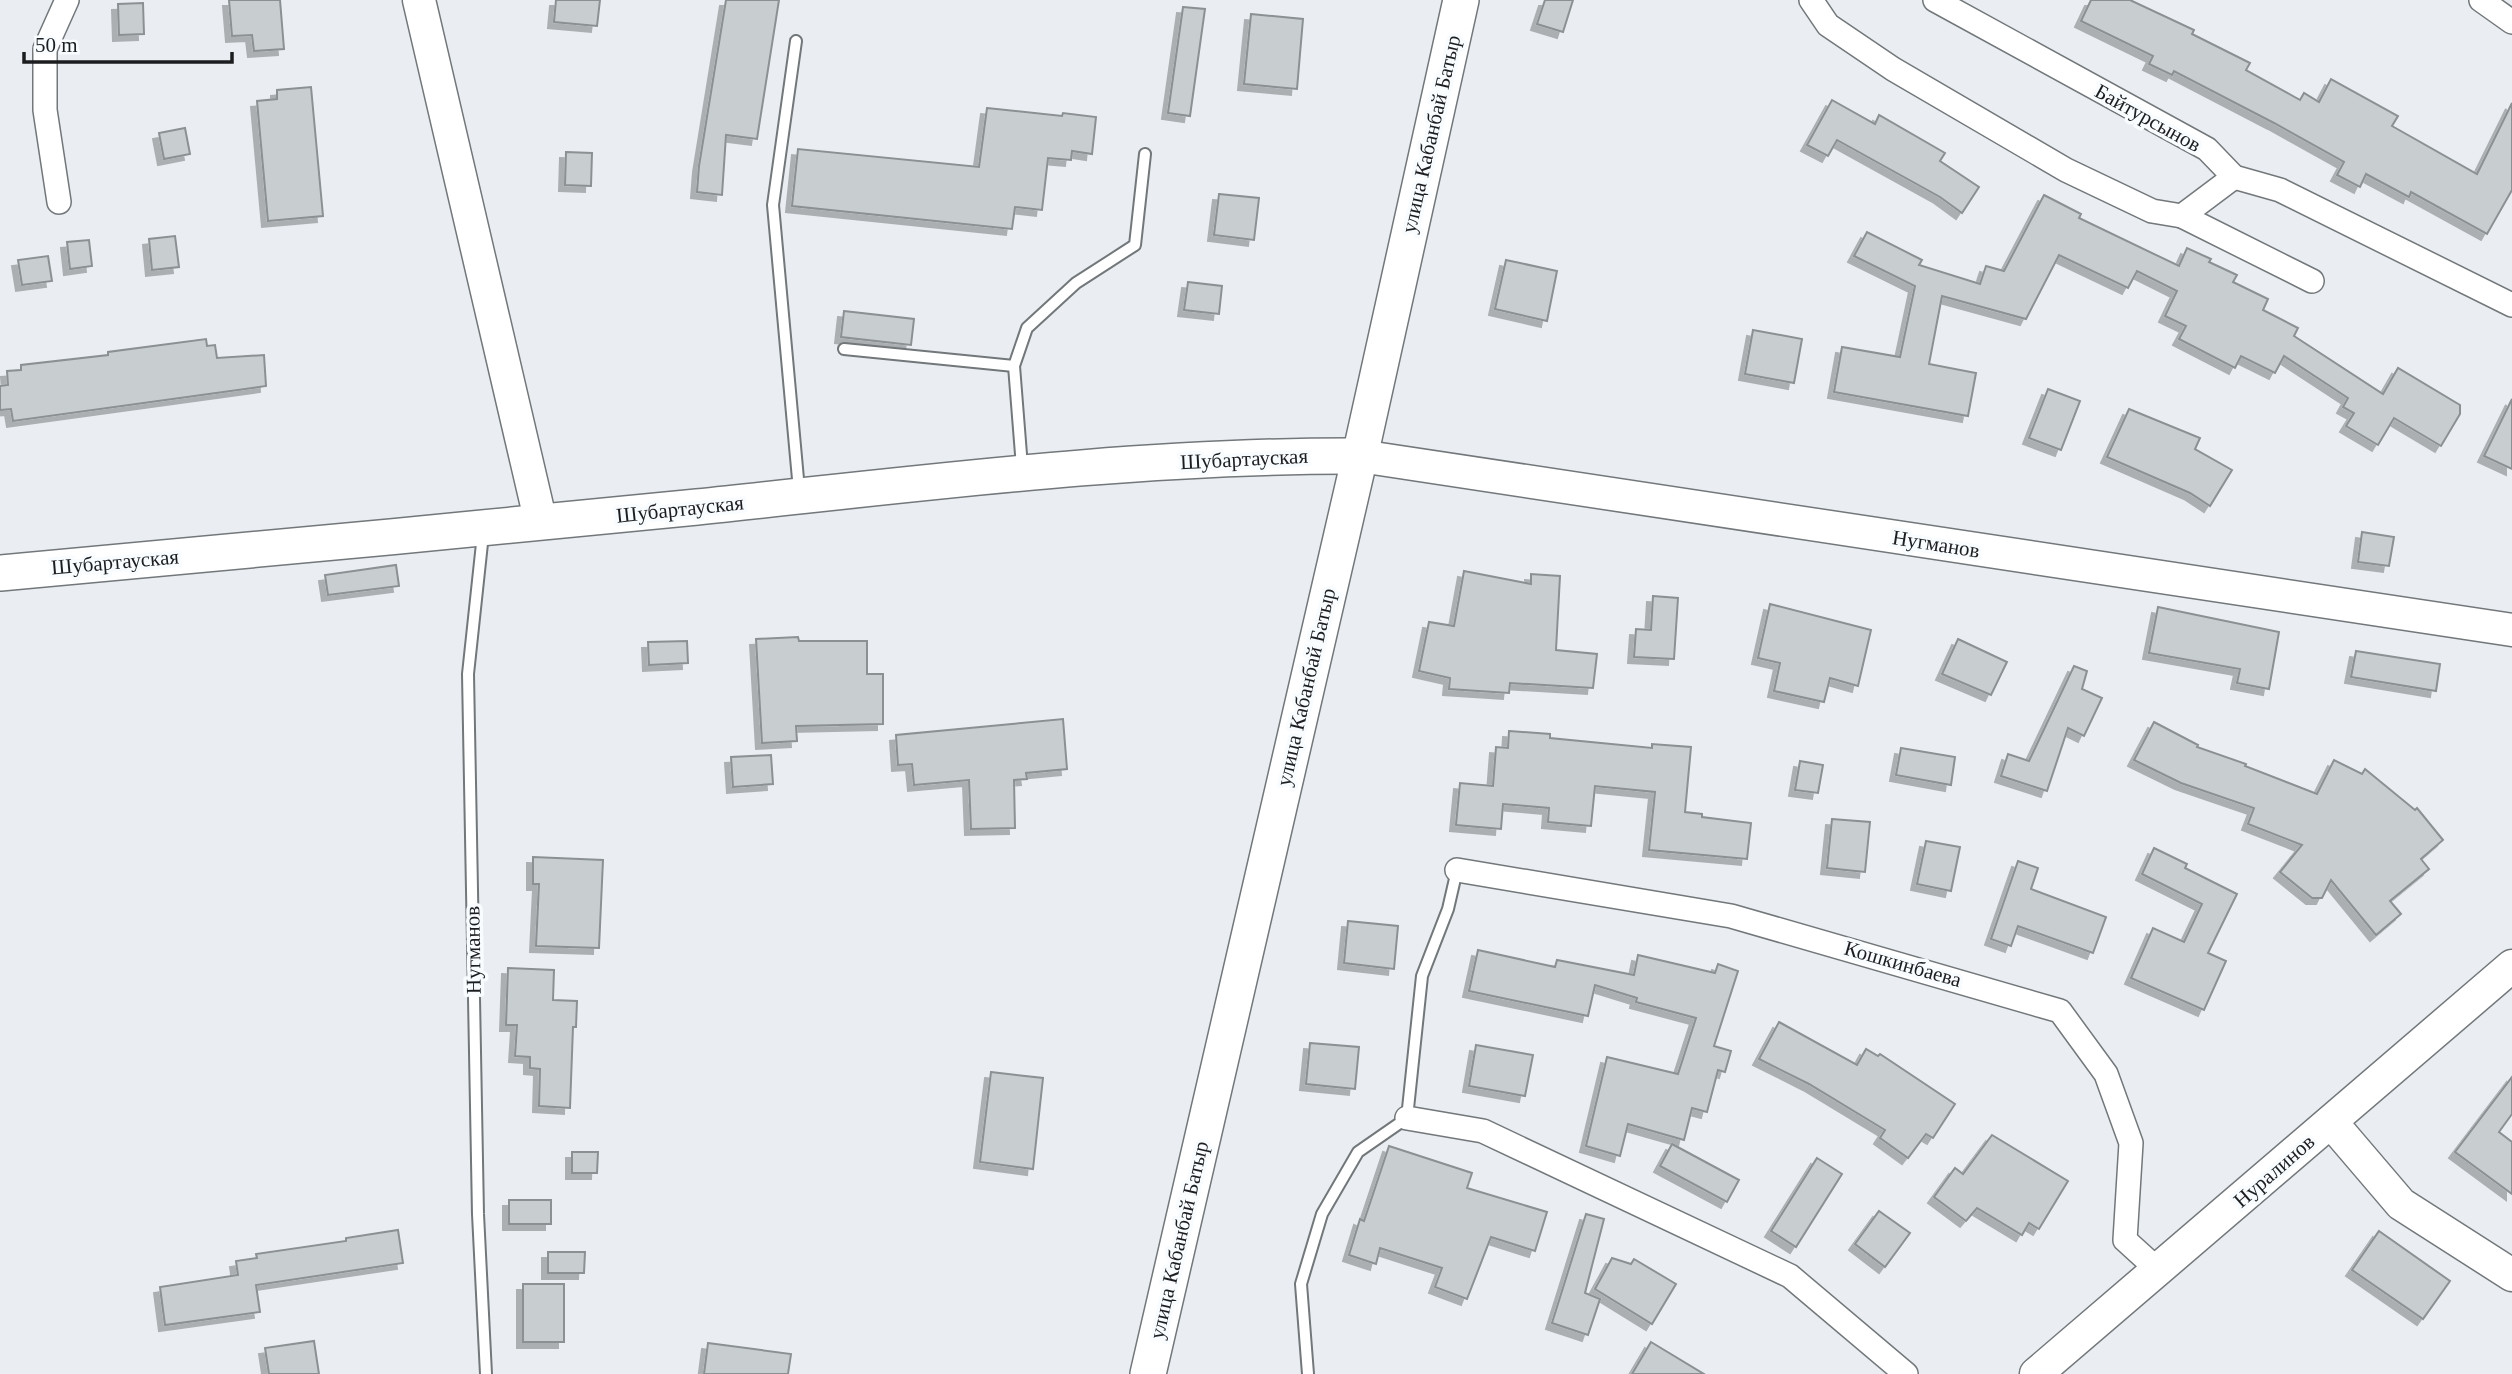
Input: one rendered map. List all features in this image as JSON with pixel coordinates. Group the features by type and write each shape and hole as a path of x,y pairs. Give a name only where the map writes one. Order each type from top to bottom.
{"main road":[{"path":"419,0 541,523"},
{"name":"улица Кабанбай Батыр","path":"1148,1374 1360,456 1461,0"},
{"name":"Шубартауская","path":"0,573 541,523 1023,473 1261,456 1360,456"},
{"name":"Нугманов","path":"1360,456 2512,630"},
{"name":"Нуралинов","path":"2036,1374 2512,966"},
{"path":"2331,1122 2401,1205 2512,1275"}],"street":[{"path":"59,202 45,110 45,50 67,0"},
{"path":"1811,0 1828,25 1893,69 2066,170 2152,211 2182,215 2312,281"},
{"name":"Байтурсынов","path":"1935,0 2207,149 2234,177"},
{"path":"2481,0 2512,22"},
{"path":"2182,215 2234,177 2280,190 2512,305"},
{"name":"Кошкинбаева","path":"1457,870 1731,916 2060,1011 2106,1074 2131,1143 2126,1240 2158,1270"},
{"path":"1406,1118 1483,1131 1790,1276 1906,1374"}],"lane":[{"path":"796,41 773,205 800,496"},
{"path":"1023,473 1014,366 1027,328 1076,283 1135,245 1145,154"},
{"path":"844,349 1014,366"},
{"name":"Нугманов","path":"484,527 468,674 478,1214 486,1374"},
{"path":"1308,1374 1301,1284 1322,1214 1358,1152 1406,1118 1422,976 1448,909 1457,870"}],"building":[{"path":"229,0 280,0 284,49 254,51 252,35 232,36"},
{"path":"556,0 600,0 597,26 554,22"},
{"path":"726,0 779,0 757,139 726,135 722,195 697,192"},
{"path":"1545,0 1573,0 1563,32 1537,24"},
{"path":"2091,0 2130,0 2194,30 2192,34 2250,63 2246,70 2300,100 2304,93 2319,102 2331,79 2398,116 2392,126 2477,174 2512,103 2512,190 2487,234 2411,192 2409,197 2366,174 2360,187 2337,175 2344,162 2174,71 2172,75 2149,64 2153,56 2081,21"},
{"path":"143,3 144,34 119,35 118,4"},
{"path":"1183,7 1205,9 1190,116 1168,113"},
{"path":"1251,14 1303,19 1297,89 1244,84"},
{"path":"311,87 323,216 268,221 257,101 277,99 277,90"},
{"path":"1832,100 1875,124 1879,115 1945,153 1940,161 1979,187 1962,213 1940,197 1837,140 1828,156 1807,145"},
{"path":"987,108 1096,117 1092,154 1072,151 1071,160 1048,158 1042,210 1015,207 1012,229 792,206 798,149 979,167"},
{"path":"185,128 190,154 164,159 159,133"},
{"path":"566,152 592,153 591,186 565,185"},
{"path":"1219,194 1259,198 1254,240 1214,235"},
{"path":"2044,195 2081,214 2079,218 2179,266 2187,248 2211,259 2209,262 2237,275 2233,282 2268,299 2263,310 2298,328 2294,336 2383,394 2398,368 2460,405 2460,414 2441,446 2394,418 2378,445 2346,426 2354,413 2343,407 2348,398 2284,356 2275,373 2241,356 2235,368 2179,339 2186,326 2165,316 2177,291 2137,271 2128,288 2059,255 2026,319 1942,296 1929,364 1976,373 1968,416 1834,392 1842,347 1900,357 1915,286 1854,256 1867,232 1922,260 1919,265 1980,284 1986,266 2004,271"},
{"path":"175,236 179,267 152,270 149,239"},
{"path":"89,240 92,266 70,269 67,242"},
{"path":"48,256 52,281 22,285 18,260"},
{"path":"1506,260 1557,271 1547,321 1495,309"},
{"path":"1188,282 1222,286 1219,314 1184,310"},
{"path":"844,311 914,319 911,345 841,337"},
{"path":"1753,330 1802,339 1794,383 1745,374"},
{"path":"206,339 207,346 215,345 217,358 264,355 266,386 13,421 11,409 0,410 0,386 8,385 7,371 21,370 21,365 108,355 108,352"},
{"path":"2048,389 2080,401 2061,450 2029,438"},
{"path":"2512,399 2512,469 2484,456"},
{"path":"2129,409 2200,438 2195,449 2232,470 2210,506 2190,493 2107,457"},
{"path":"2362,532 2394,537 2389,566 2358,562"},
{"path":"396,565 399,586 328,595 325,575"},
{"path":"1464,571 1531,584 1531,574 1560,576 1556,650 1597,654 1593,688 1510,683 1509,693 1449,689 1450,678 1419,671 1429,622 1454,626"},
{"path":"1653,596 1678,598 1674,659 1634,657 1636,629 1651,630"},
{"path":"1770,604 1871,630 1858,686 1830,678 1824,702 1774,691 1780,663 1758,658"},
{"path":"2158,607 2279,632 2269,689 2237,683 2240,669 2149,653"},
{"path":"798,637 799,641 867,641 867,674 883,674 883,724 796,726 797,741 762,743 756,639"},
{"path":"1958,639 2007,662 1991,695 1942,674"},
{"path":"687,641 688,663 649,665 648,642"},
{"path":"2356,651 2440,664 2436,691 2351,677"},
{"path":"2074,666 2087,671 2082,689 2102,698 2084,736 2068,728 2047,791 2001,776 2008,754 2029,761"},
{"path":"1063,719 1067,769 1026,773 1027,779 1014,780 1015,828 971,829 969,780 914,785 912,764 898,765 896,735"},
{"path":"2154,722 2198,745 2197,747 2317,794 2334,760 2362,774 2365,769 2415,810 2417,808 2443,840 2421,859 2429,869 2390,901 2401,914 2376,935 2331,880 2322,898 2312,898 2280,872 2302,845 2248,824 2254,808 2181,783 2134,760"},
{"path":"1509,731 1550,734 1550,738 1652,748 1652,744 1691,747 1685,812 1702,814 1702,817 1751,823 1747,859 1649,850 1655,792 1595,786 1591,826 1548,822 1549,808 1503,804 1501,829 1456,825 1460,783 1493,786 1496,747 1508,748"},
{"path":"1901,748 1955,757 1951,785 1896,775"},
{"path":"771,755 773,784 733,787 731,757"},
{"path":"1800,761 1823,765 1818,793 1795,790"},
{"path":"1832,819 1870,822 1865,872 1827,868"},
{"path":"1926,841 1960,847 1951,891 1917,884"},
{"path":"2154,848 2187,864 2185,868 2237,894 2208,953 2226,961 2204,1010 2131,978 2153,928 2184,942 2202,904 2142,874"},
{"path":"533,857 603,860 599,948 536,946 539,884 533,884"},
{"path":"2018,861 2038,868 2031,889 2106,917 2093,953 2018,926 2011,946 1991,939"},
{"path":"1348,921 1398,926 1394,969 1344,963"},
{"path":"1478,950 1555,967 1557,960 1634,975 1638,955 1715,973 1718,964 1738,971 1714,1046 1731,1051 1725,1072 1718,1070 1707,1112 1692,1108 1684,1140 1628,1124 1620,1156 1586,1146 1607,1057 1678,1074 1696,1018 1636,1002 1637,998 1595,985 1588,1016 1469,991"},
{"path":"508,968 554,970 553,1000 577,1001 576,1027 573,1027 570,1108 539,1106 540,1069 530,1068 530,1057 515,1056 517,1025 506,1025"},
{"path":"1779,1022 1857,1065 1866,1049 1878,1056 1880,1054 1955,1104 1933,1138 1926,1134 1908,1158 1880,1138 1885,1130 1809,1084 1759,1059"},
{"path":"1310,1043 1359,1047 1355,1089 1306,1084"},
{"path":"1476,1045 1533,1055 1525,1096 1469,1086"},
{"path":"991,1072 1043,1078 1033,1169 980,1162"},
{"path":"2512,1077 2512,1114 2499,1132 2512,1142 2512,1194 2455,1152"},
{"path":"1992,1135 2068,1181 2039,1229 2029,1223 2022,1235 1977,1208 1966,1221 1934,1197 1955,1168 1963,1174"},
{"path":"1672,1144 1739,1180 1727,1202 1660,1166"},
{"path":"1389,1146 1472,1173 1467,1188 1547,1212 1535,1251 1491,1237 1467,1299 1435,1287 1442,1268 1380,1248 1376,1264 1349,1255 1360,1219 1364,1221"},
{"path":"572,1152 598,1152 597,1173 572,1173"},
{"path":"1817,1158 1842,1174 1796,1247 1771,1231"},
{"path":"509,1200 551,1200 551,1224 509,1224"},
{"path":"1879,1211 1910,1233 1885,1267 1855,1244"},
{"path":"1586,1214 1604,1219 1585,1293 1600,1299 1588,1335 1552,1323"},
{"path":"398,1230 403,1263 256,1285 260,1312 165,1325 160,1287 238,1275 236,1261 257,1258 256,1254 346,1241 346,1238"},
{"path":"2379,1231 2450,1281 2423,1319 2352,1270"},
{"path":"548,1252 585,1252 584,1273 548,1273"},
{"path":"1612,1258 1631,1264 1634,1259 1676,1284 1652,1324 1595,1289"},
{"path":"523,1284 564,1284 564,1342 523,1342"},
{"path":"314,1341 319,1374 269,1374 265,1348"},
{"path":"1651,1342 1704,1374 1632,1374"},
{"path":"708,1343 791,1354 788,1374 704,1374"}]}
